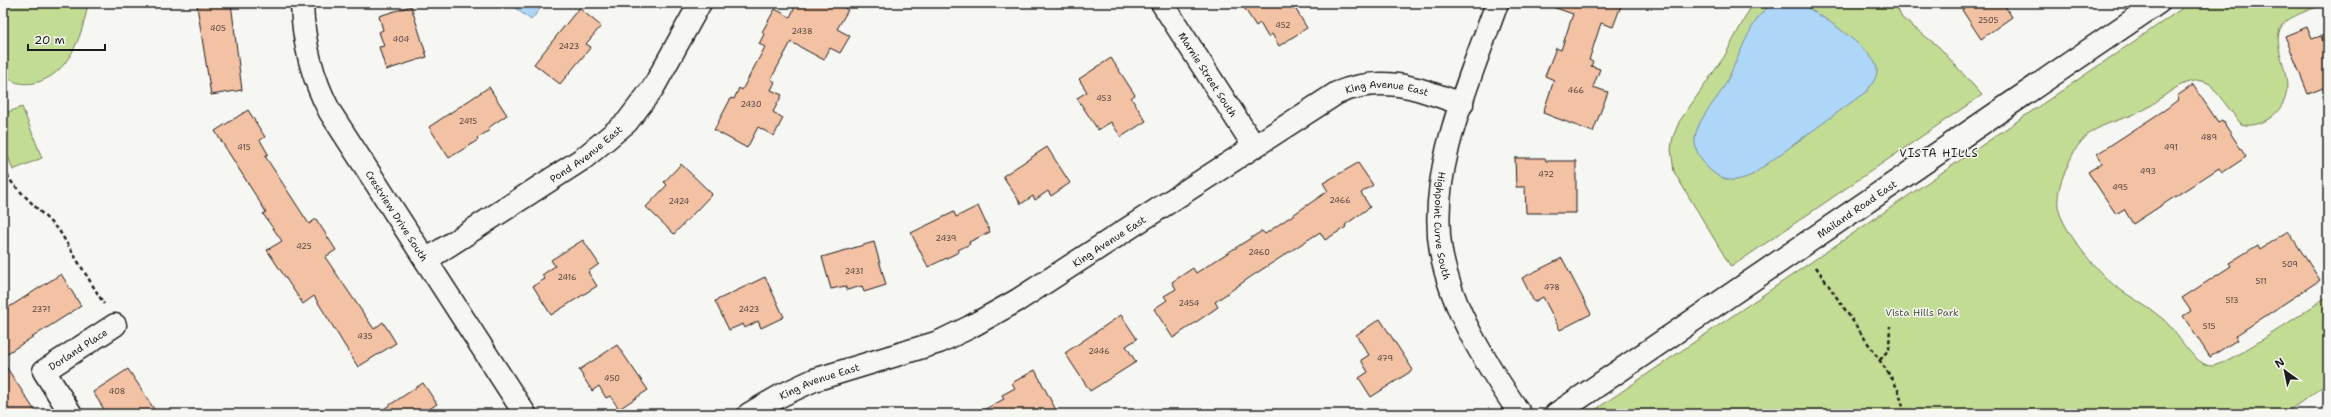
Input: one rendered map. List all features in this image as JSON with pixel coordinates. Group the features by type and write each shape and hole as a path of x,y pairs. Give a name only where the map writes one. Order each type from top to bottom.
{"street":[{"name":"Crestview Drive South","path":"302,3 310,59 324,100 525,414"},
{"name":"Pond Avenue East","path":"426,260 584,158 627,122 653,88 700,3"},
{"name":"Marnie Street South","path":"1162,3 1254,146"},
{"name":"Highpoint Curve South","path":"1497,3 1447,152 1441,189 1439,233 1441,251 1449,283 1461,312 1486,360 1520,414"},
{"name":"Mailand Road East","path":"1556,414 2158,3"},
{"name":"King Avenue East","path":"749,414 782,394 814,380 922,348 970,327 1018,300 1337,93 1368,83 1401,84 1462,104"},
{"name":"Dorland Place","path":"71,414 44,372 115,325"}],"path":[{"path":"3,169 13,184 60,232 98,292 115,325"},
{"path":"1802,246 1897,386 1905,414"},
{"path":"1880,360 1889,349 1890,326"}],"green space":[{"path":"3,3 88,3 82,28 72,52 65,63 46,79 25,84 14,81 3,74"},
{"path":"1753,3 1895,3 1902,18 1939,47 1982,95 1731,267 1674,172 1671,149 1673,137 1679,122 1724,57"},
{"name":"Vista Hills Park","path":"2190,3 2327,3 2289,19 2281,27 2278,37 2287,83 2286,95 2281,107 2270,118 2256,124 2241,124 2210,84 2202,81 2186,83 2142,111 2102,126 2089,134 2074,152 2063,176 2058,193 2058,207 2061,216 2073,238 2098,270 2114,285 2163,319 2192,354 2205,364 2212,366 2221,363 2251,347 2328,296 2328,383 2284,414 1589,414"},
{"path":"22,107 42,158 13,170 3,143 3,114"}],"water":[{"path":"517,3 545,3 531,20 514,7"},
{"path":"1797,3 1829,21 1866,51 1874,61 1877,68 1876,77 1867,91 1752,175 1735,180 1729,180 1716,175 1700,158 1695,144 1696,131 1727,81 1748,35 1760,15 1774,4"}],"building":[{"path":"216,3 231,3 242,90 211,95 197,6"},
{"path":"797,3 836,3 848,10 837,29 850,36 840,53 830,48 824,60 791,42 771,79 775,82 771,90 782,95 773,112 783,118 774,136 758,127 747,148 714,130 731,98 734,99 739,88 742,90 765,47 759,44 764,34 762,32 775,9 790,17"},
{"path":"1241,3 1292,3 1307,28 1279,46 1272,34 1268,37 1260,23 1256,26"},
{"path":"1553,3 1622,3 1613,27 1601,23 1589,60 1593,62 1591,66 1600,69 1593,87 1608,92 1593,132 1543,113 1554,80 1545,76 1556,48 1561,50 1573,14 1553,7"},
{"path":"1973,3 2003,3 2012,17 1981,39 1962,10"},
{"path":"411,6 427,57 386,70 379,47 384,46 379,32 383,30 379,16"},
{"path":"579,8 601,26 586,44 591,47 560,84 534,64"},
{"path":"2307,27 2312,39 2321,36 2323,41 2328,39 2328,86 2308,94 2285,36"},
{"path":"1111,58 1135,95 1131,98 1146,121 1121,137 1111,122 1098,130 1077,98 1087,92 1079,79"},
{"path":"2193,85 2218,122 2222,120 2246,157 2222,173 2219,168 2133,224 2124,209 2116,214 2088,172 2102,163 2097,154 2166,109 2179,99 2177,96"},
{"path":"489,87 507,115 488,128 490,130 477,138 478,140 449,158 429,127"},
{"path":"248,110 265,137 260,140 268,154 265,156 309,224 316,219 336,250 325,257 374,329 383,322 396,343 358,367 314,296 303,304 267,250 282,241 263,214 266,212 215,131"},
{"path":"1047,147 1070,183 1051,196 1048,191 1035,200 1033,196 1021,204 1003,176"},
{"path":"1515,158 1545,158 1546,161 1576,161 1576,213 1526,213 1525,187 1516,187"},
{"path":"1358,163 1373,185 1361,193 1370,207 1345,225 1346,227 1325,240 1320,232 1252,276 1215,302 1218,307 1173,338 1154,309 1167,300 1164,296 1176,289 1172,282 1193,268 1196,273 1262,231 1265,234 1328,191 1323,183"},
{"path":"681,164 712,194 674,234 646,207 667,185 664,182"},
{"path":"978,206 990,232 969,242 970,244 958,250 959,252 928,267 911,233 954,212 956,217"},
{"path":"2288,231 2320,280 2235,336 2237,340 2210,357 2183,316 2191,311 2182,298 2231,266 2229,263 2258,245 2260,249"},
{"path":"583,240 599,264 588,272 597,286 551,315 533,286 545,279 542,275 555,266 551,260"},
{"path":"874,242 886,285 864,292 862,286 847,290 845,286 831,289 822,257"},
{"path":"1562,258 1591,314 1560,330 1543,297 1534,302 1522,278"},
{"path":"61,274 81,306 3,356 3,311"},
{"path":"765,277 784,317 761,328 758,321 745,328 743,324 729,330 715,301"},
{"path":"1121,315 1137,339 1126,346 1136,362 1090,391 1065,353"},
{"path":"1380,319 1413,370 1371,397 1359,378 1368,372 1361,360 1369,355 1356,335"},
{"path":"617,345 648,390 619,409 610,396 606,398 599,386 592,391 579,370"},
{"path":"3,362 37,414 3,414"},
{"path":"128,369 157,414 107,414 93,392"},
{"path":"1035,370 1058,414 976,414 1004,399 1002,395 1015,388 1012,383"},
{"path":"423,383 437,404 422,414 376,414"}],"district":[{"name":"VISTA HILLS","path":"1939,153"}]}
